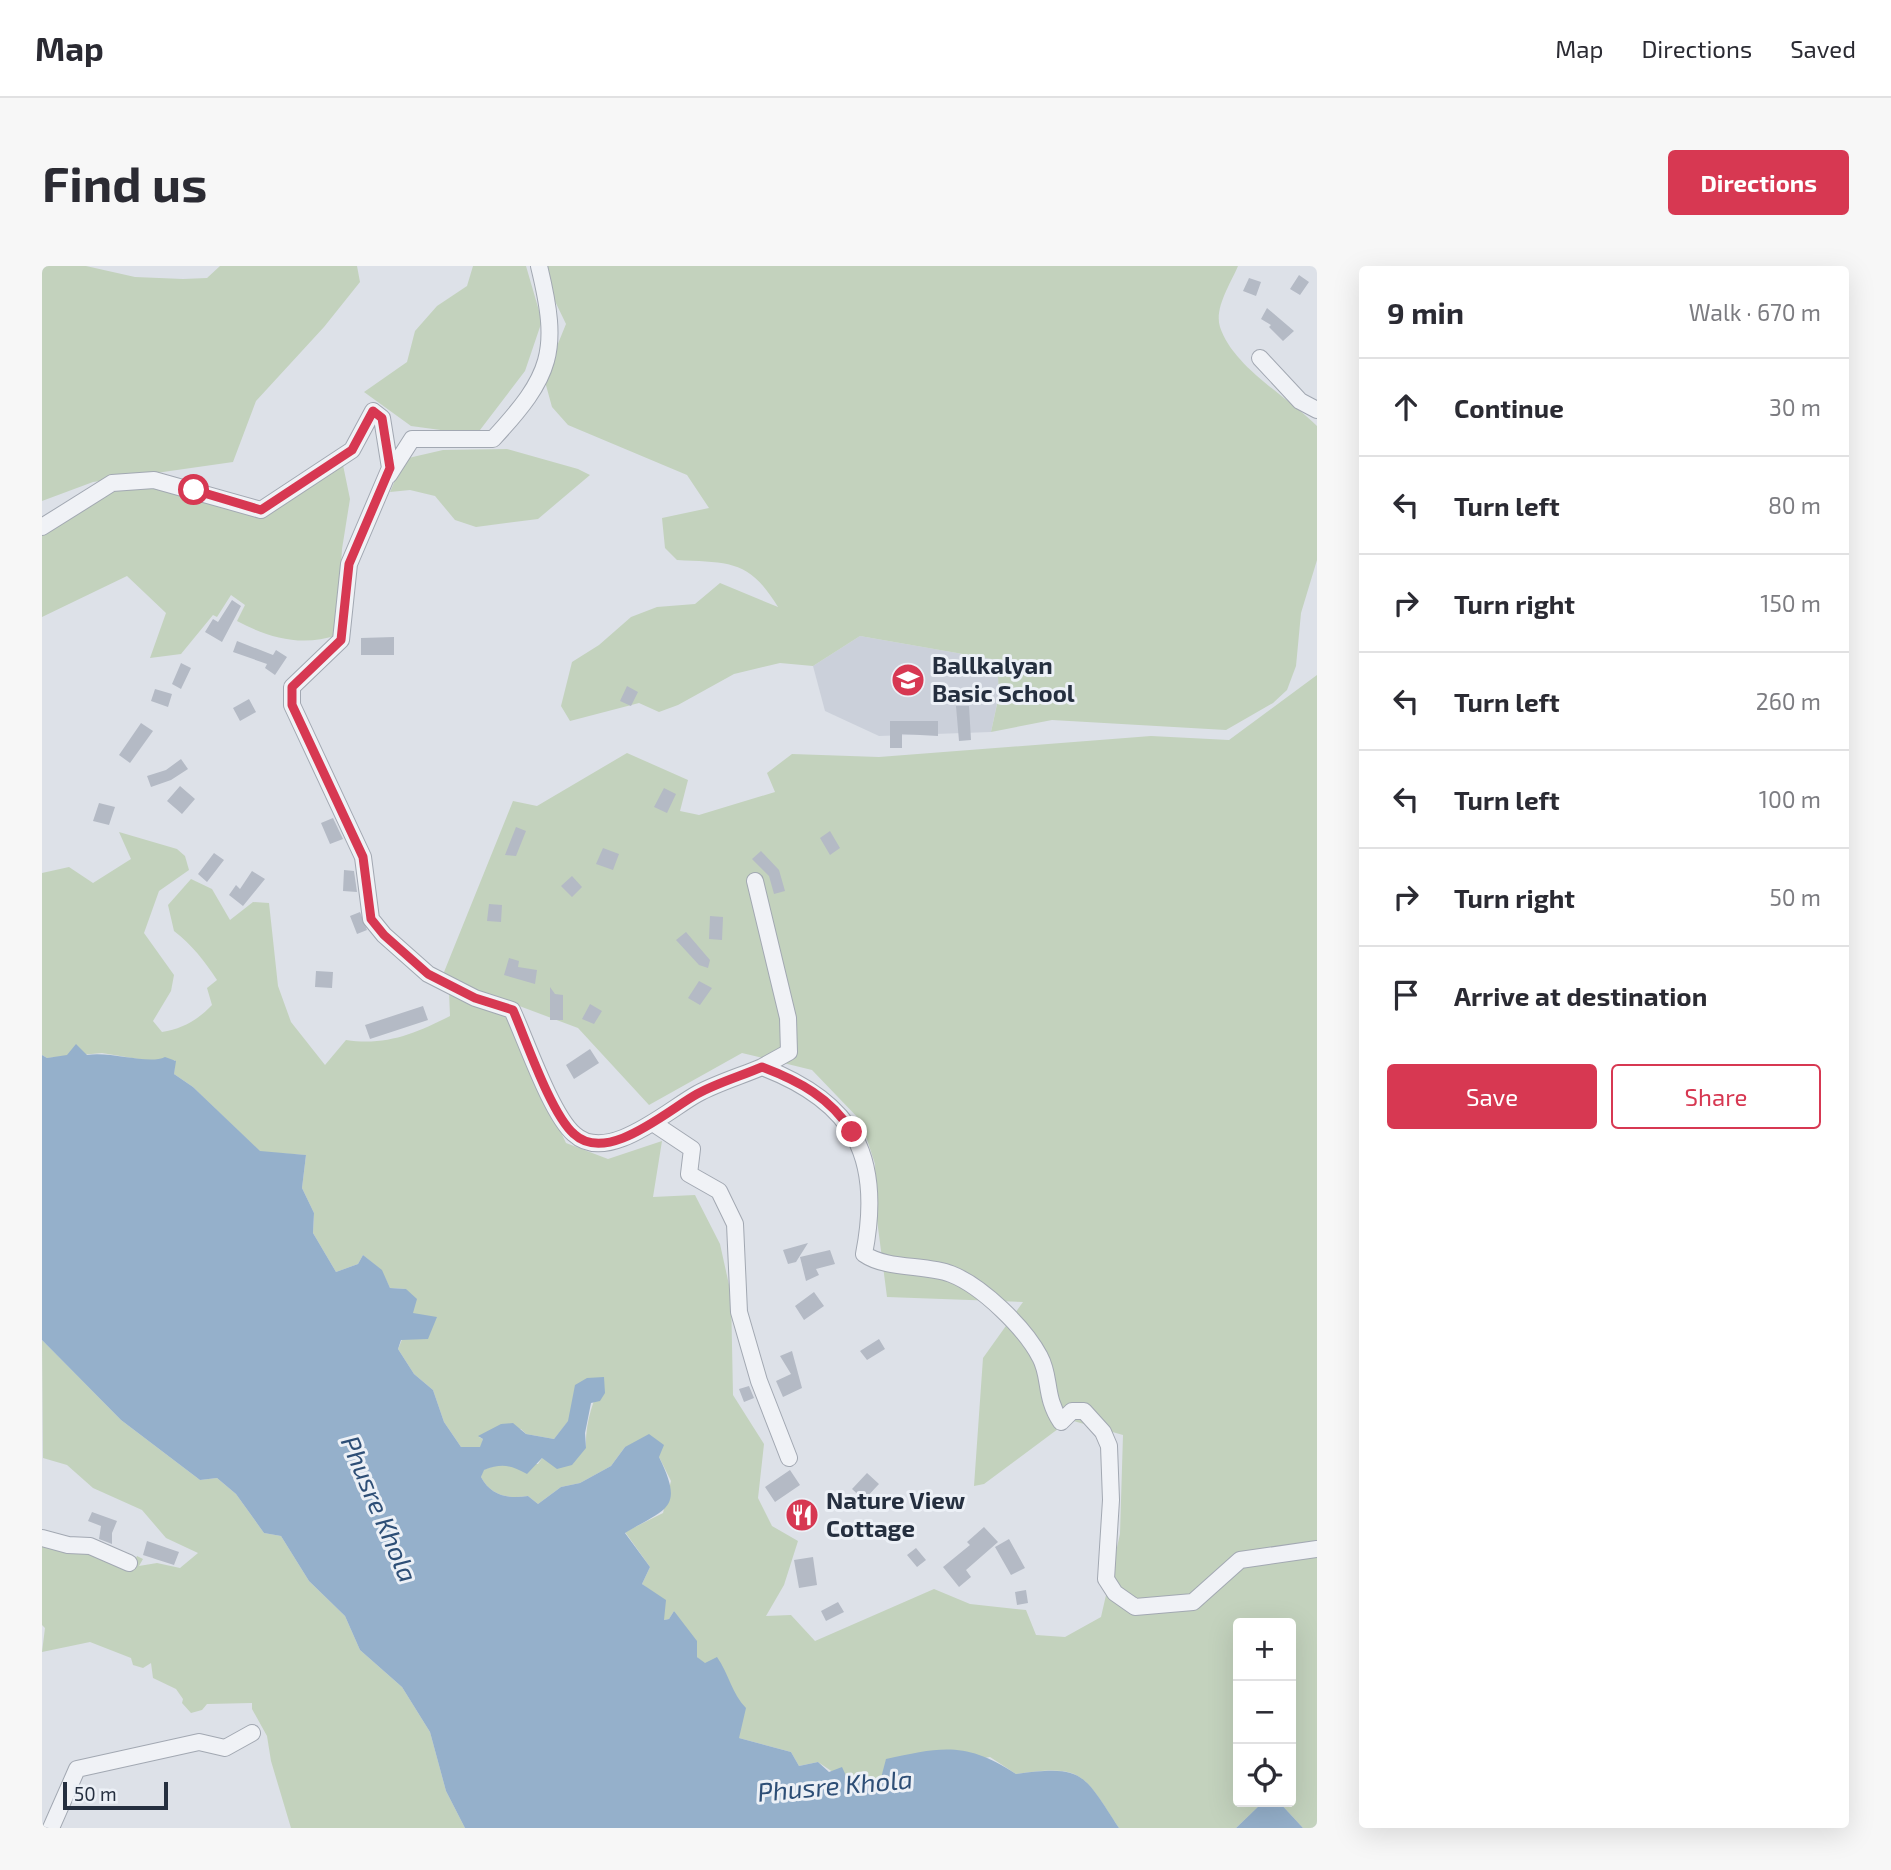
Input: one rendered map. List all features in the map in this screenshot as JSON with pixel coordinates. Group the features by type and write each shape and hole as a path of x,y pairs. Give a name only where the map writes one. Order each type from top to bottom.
{"street":[{"path":"384,482 412,439 492,439 520,410 541,374 551,346 548,301 539,266"},
{"path":"1260,358 1300,401 1317,410"},
{"path":"42,527 112,483 133,481 154,480 261,510 352,450 373,411 382,418 390,468 349,564 341,640 292,687 292,705 363,857 371,919 384,935 428,974 475,998 513,1010 561,1117 573,1134 588,1143 612,1142 653,1123 698,1094 762,1067 789,1052 788,1018 755,881"},
{"path":"762,1067 797,1080 839,1111 852,1132 867,1171 868,1231 864,1254 874,1261 888,1261 951,1274 978,1290 1008,1317 1041,1359 1048,1398 1061,1422 1072,1411 1084,1411 1104,1432 1110,1447 1111,1500 1105,1579 1115,1592 1135,1607 1193,1602 1240,1560 1317,1549"},
{"path":"653,1123 692,1149 689,1174 719,1191 735,1224 739,1312 760,1381 789,1458"},
{"path":"42,1538 68,1545 90,1546 129,1563"},
{"path":"51,1828 77,1769 199,1742 225,1748 252,1733"}],"shaded area":[{"name":"Ballkalyan Basic School","path":"860,636 997,660 999,694 991,732 879,736 825,711 813,666"}],"green space":[{"path":"42,266 86,266 135,277 183,279 207,278 220,266 357,266 360,282 324,327 256,401 233,462 93,482 42,501"},
{"path":"473,266 526,266 542,321 525,371 480,430 448,431 411,426 364,392 407,362 415,331 437,306 467,286"},
{"path":"538,266 1238,266 1219,312 1220,327 1227,342 1262,381 1317,426 1317,560 1301,613 1296,666 1287,690 1273,703 1226,730 1052,720 991,732 999,695 997,660 860,636 813,666 780,663 734,674 678,705 659,712 639,703 570,721 561,706 572,662 599,645 631,617 657,607 695,604 720,583 778,607 767,591 747,572 724,564 677,560 665,548 662,518 709,508 687,475 568,425 552,407 544,378 566,324"},
{"path":"507,449 578,469 590,475 538,519 476,527 455,520 435,496 410,490 390,492 404,459 443,450"},
{"path":"343,465 350,499 342,549 337,635 324,639 298,640 261,632 237,621 245,605 231,595 217,617 213,615 181,654 150,658 166,613 127,576 42,617 42,531 110,489 153,485 236,510 273,512"},
{"path":"1317,675 1317,1828 1303,1828 1284,1807 1296,1807 1296,1618 1233,1618 1233,1807 1258,1807 1236,1828 1119,1828 1097,1795 1079,1777 1069,1772 1056,1771 1016,1774 990,1757 849,1783 818,1762 799,1766 791,1752 739,1738 734,1696 697,1657 674,1611 669,1619 664,1620 661,1599 642,1584 650,1567 625,1532 663,1513 671,1481 659,1457 625,1447 611,1466 580,1483 561,1487 538,1504 528,1496 501,1495 490,1488 481,1477 483,1470 499,1464 538,1464 542,1458 586,1448 590,1412 604,1377 554,1439 526,1434 521,1429 479,1437 483,1439 481,1447 461,1447 444,1422 433,1390 414,1374 398,1349 413,1313 406,1289 390,1288 381,1270 363,1255 358,1264 336,1272 313,1233 314,1213 302,1188 306,1155 260,1152 193,1087 174,1074 175,1060 156,1062 102,1053 47,1058 42,1055 42,873 69,867 93,883 131,859 119,832 177,849 185,856 189,870 159,891 144,933 174,975 171,991 153,1021 162,1032 183,1026 207,1010 212,1005 207,988 217,980 197,953 174,931 168,905 191,879 212,889 230,920 253,902 269,903 278,986 291,1022 325,1065 346,1040 374,1041 400,1037 450,1016 449,991 506,1015 566,1143 608,1159 662,1141 653,1197 695,1195 720,1244 731,1294 733,1395 764,1444 758,1498 772,1526 798,1541 784,1585 766,1616 791,1615 815,1641 934,1589 970,1604 1026,1610 1036,1635 1065,1637 1101,1617 1120,1534 1123,1435 1070,1420 984,1484 974,1486 983,1358 1023,1302 887,1297 876,1212 875,1164 861,1121 812,1070 742,1053 649,1105 578,1028 442,977 513,801 537,806 627,753 688,780 680,811 699,815 775,792 767,773 792,754 879,757 1151,736 1229,740"},
{"path":"42,1340 121,1420 200,1480 217,1478 236,1494 264,1533 281,1536 309,1581 345,1616 360,1650 402,1687 430,1732 446,1791 465,1828 291,1828 271,1761 267,1736 252,1709 252,1703 207,1704 202,1710 191,1713 182,1703 183,1699 176,1689 153,1678 151,1663 143,1668 133,1665 131,1658 90,1642 42,1652 45,1628 42,1625 42,1543 68,1547 131,1567 137,1556 143,1559 139,1566 157,1563 180,1568 198,1553 166,1538 142,1510 93,1488 67,1465 43,1458"}],"water":[{"name":"Phusre Khola","path":"76,1044 87,1055 149,1060 165,1057 176,1061 174,1074 193,1087 260,1151 306,1155 302,1188 314,1213 313,1233 336,1272 358,1264 363,1255 382,1270 390,1288 406,1289 417,1299 413,1313 437,1317 428,1339 401,1340 398,1349 414,1374 433,1390 444,1422 461,1447 480,1447 483,1439 478,1436 501,1424 513,1423 526,1434 554,1439 568,1421 575,1385 587,1378 604,1377 605,1393 600,1401 591,1403 585,1433 586,1448 572,1465 557,1469 542,1458 527,1474 511,1467 496,1466 484,1470 481,1477 490,1488 501,1495 528,1496 538,1504 561,1487 580,1483 611,1466 625,1447 649,1434 664,1445 659,1457 670,1488 667,1506 625,1533 650,1567 642,1584 666,1600 664,1620 669,1619 674,1611 697,1641 697,1657 705,1663 717,1657 725,1670 737,1697 746,1708 739,1738 791,1752 799,1766 818,1762 829,1772 842,1767 849,1782 881,1778 886,1759 938,1750 982,1756 1016,1774 1038,1771 1069,1773 1089,1784 1119,1828 465,1828 446,1791 430,1732 402,1687 360,1650 345,1616 309,1581 281,1536 264,1533 236,1494 217,1478 200,1480 121,1420 42,1340 42,1055 47,1058 67,1055"},
{"path":"1258,1807 1284,1807 1303,1828 1236,1828"}],"building":[{"path":"1299,275 1309,282 1300,295 1290,289"},
{"path":"1249,278 1261,282 1256,296 1243,291"},
{"path":"1267,308 1294,331 1283,341 1269,327 1271,325 1261,319"},
{"path":"232,600 241,606 222,642 205,632 213,619 218,622"},
{"path":"394,637 394,655 361,655 361,638"},
{"path":"237,641 273,655 276,650 287,657 275,675 265,668 267,664 233,652"},
{"path":"181,663 191,668 181,689 172,684"},
{"path":"627,686 638,692 631,706 620,701"},
{"path":"155,689 172,694 168,707 151,701"},
{"path":"249,699 256,712 240,721 233,708"},
{"path":"956,706 969,706 971,740 959,741"},
{"path":"890,721 938,721 938,736 902,734 902,748 890,748"},
{"path":"141,723 153,731 130,763 119,755"},
{"path":"181,759 188,769 171,780 151,787 147,776 166,770"},
{"path":"180,786 195,799 182,814 167,801"},
{"path":"664,788 676,794 667,813 654,807"},
{"path":"99,803 115,807 109,825 93,821"},
{"path":"333,818 343,839 330,844 321,823"},
{"path":"516,827 526,831 516,856 505,855"},
{"path":"830,831 840,848 830,855 820,838"},
{"path":"603,848 619,854 613,870 596,864"},
{"path":"761,851 779,870 785,891 774,894 769,876 752,859"},
{"path":"214,853 224,860 207,882 198,874"},
{"path":"344,870 354,871 357,892 343,891"},
{"path":"252,871 265,879 243,906 229,895 236,885 240,889"},
{"path":"572,876 582,887 572,897 561,886"},
{"path":"489,904 502,905 501,922 487,921"},
{"path":"360,912 367,930 357,934 350,916"},
{"path":"710,916 723,917 722,940 709,939"},
{"path":"686,932 710,960 708,968 699,965 676,940"},
{"path":"509,958 519,961 518,967 537,970 535,984 504,975"},
{"path":"316,971 333,972 332,988 315,987"},
{"path":"699,981 712,988 700,1005 688,998"},
{"path":"550,987 555,994 563,995 563,1020 550,1020"},
{"path":"590,1004 602,1011 594,1024 582,1019"},
{"path":"423,1006 428,1020 370,1039 365,1025"},
{"path":"590,1049 599,1063 574,1079 566,1065"},
{"path":"808,1243 796,1262 788,1264 783,1250"},
{"path":"830,1250 835,1264 816,1269 819,1275 806,1281 800,1257"},
{"path":"814,1292 824,1306 804,1320 795,1306"},
{"path":"879,1339 885,1349 867,1360 860,1351"},
{"path":"792,1351 802,1388 783,1397 776,1381 791,1374 780,1356"},
{"path":"749,1386 754,1398 744,1402 739,1389"},
{"path":"790,1470 800,1485 775,1502 765,1487"},
{"path":"867,1473 879,1484 864,1500 852,1489"},
{"path":"92,1512 117,1521 112,1533 112,1544 99,1539 101,1526 88,1521"},
{"path":"984,1527 998,1542 966,1570 971,1577 959,1587 943,1567 970,1545 967,1542"},
{"path":"1009,1539 1025,1568 1011,1575 995,1547"},
{"path":"147,1541 179,1552 174,1565 143,1555"},
{"path":"916,1548 926,1560 917,1567 907,1555"},
{"path":"813,1557 817,1585 799,1588 794,1560"},
{"path":"1026,1590 1028,1603 1017,1605 1015,1592"},
{"path":"838,1602 844,1612 826,1621 821,1611"}],"place":[{"name":"Ballkalyan Basic School","path":"908,680"},
{"name":"Nature View Cottage","path":"802,1515"}],"route":[{"path":"194,490 261,510 352,450 373,411 382,418 390,468 349,564 341,640 301,675 292,687 292,705 363,857 371,919 384,935 428,974 475,998 513,1010 561,1117 573,1134 588,1143 612,1142 663,1118 698,1094 762,1067 797,1080 839,1111 852,1132"}]}
